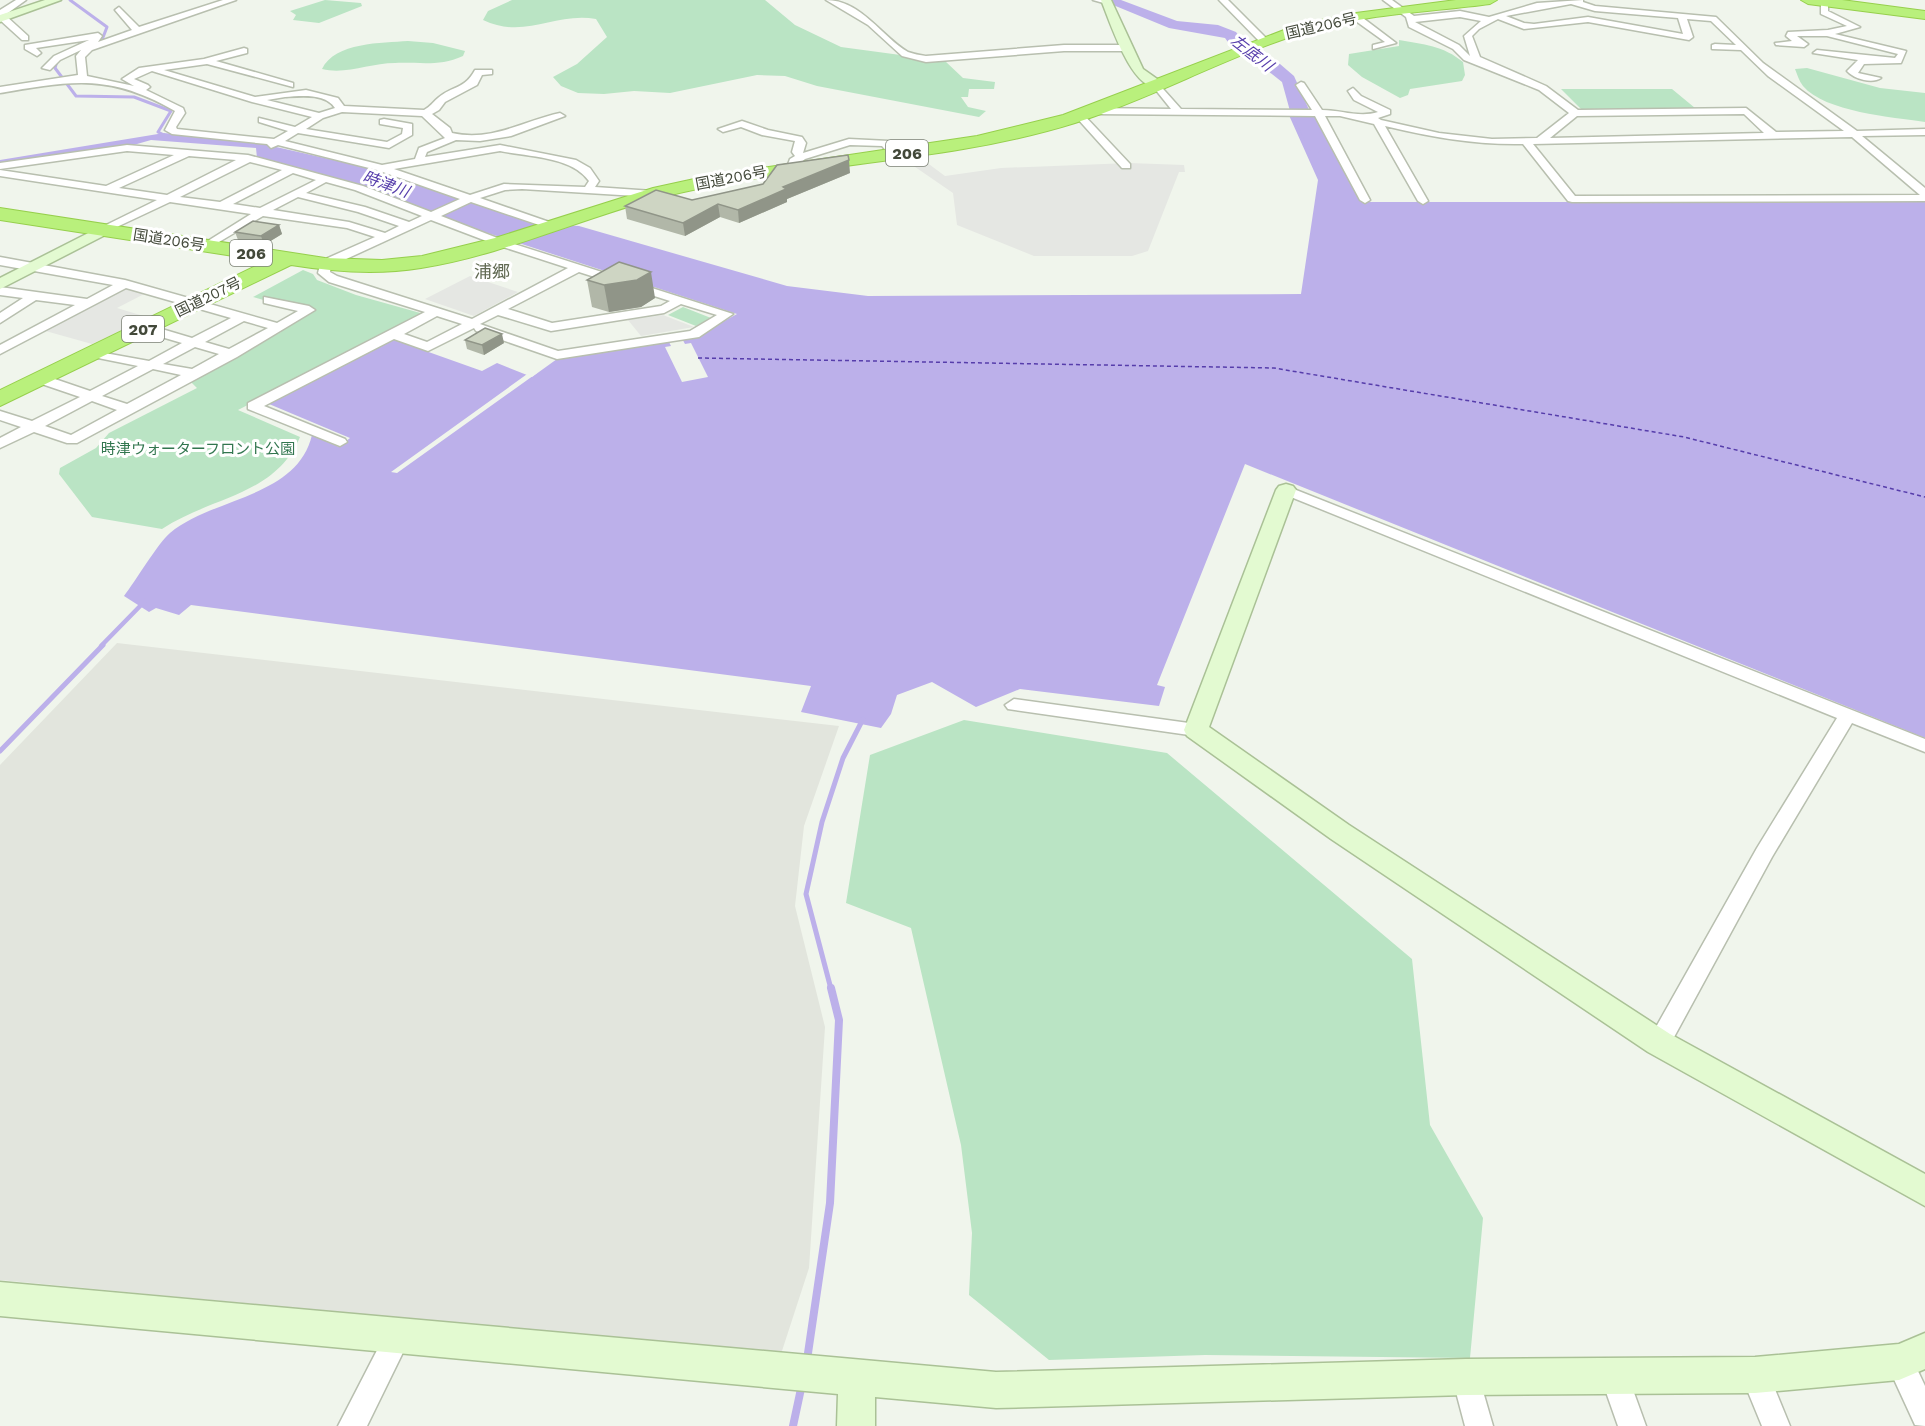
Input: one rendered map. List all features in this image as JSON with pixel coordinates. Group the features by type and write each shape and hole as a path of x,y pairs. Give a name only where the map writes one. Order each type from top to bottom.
{"highway":[{"name":"国道206号","path":"0,214 325,264 382,266 422,262 501,243 653,194 797,162 895,154 1000,136 1085,113 1302,28 1356,17 1408,16 1490,0"},
{"path":"1808,0 1859,3 1925,15"},
{"name":"国道207号","path":"0,399 287,259"}],"street":[{"path":"1,16 22,0"},
{"path":"1,16 56,0"},
{"path":"83,78 80,63 83,52 217,1 232,0"},
{"path":"830,0 871,23 906,54 926,59 1064,48 1127,48"},
{"path":"1223,0 1249,47"},
{"path":"1387,0 1408,16 1412,25 1456,47 1467,58 1477,60 1538,87 1569,105 1575,113"},
{"path":"1477,60 1468,36 1479,27 1535,4 1593,0"},
{"path":"1569,1 1595,8 1713,19 1726,28 1740,48 1780,81 1855,134 1858,139 1925,193"},
{"path":"1104,2 1138,71 1156,84 1177,110"},
{"path":"1790,36 1804,43 1777,39 1795,33 1830,33 1856,27 1824,12 1824,2"},
{"path":"175,4 191,12"},
{"path":"119,10 139,32"},
{"path":"1641,12 1645,30"},
{"path":"1408,16 1463,14 1497,18 1523,26 1566,21 1601,21 1609,25 1689,38 1681,15"},
{"path":"1,16 25,38"},
{"path":"1356,17 1392,43 1376,47"},
{"path":"1479,27 1490,30"},
{"path":"1817,53 1902,62 1903,53 1831,36 1830,33"},
{"path":"37,53 28,47 98,36 94,41 57,58 48,68"},
{"path":"1858,42 1870,40"},
{"path":"1715,46 1740,48"},
{"path":"169,103 174,99 127,80 135,72 207,61 244,51"},
{"path":"214,53 233,54"},
{"path":"207,61 290,85"},
{"path":"1876,78 1855,75 1852,71 1862,61 1888,61"},
{"path":"151,69 255,100 320,116"},
{"path":"255,100 275,95 316,94 328,96 340,106 376,111 425,113 436,108 441,100 474,83 478,72 489,72"},
{"path":"0,90 83,78 116,84 169,103 180,110 170,130 275,143 381,168 560,223"},
{"path":"1301,85 1365,200"},
{"path":"1353,91 1357,98 1387,112 1372,120"},
{"path":"0,284 248,158 340,106 345,93"},
{"path":"1085,113 1177,110 1316,112 1372,120 1462,140 1526,142 1925,132"},
{"path":"262,120 296,130 388,145 407,135 408,126 362,118 376,111"},
{"path":"1538,142 1575,113 1746,111 1774,136"},
{"path":"425,113 453,138"},
{"path":"1085,113 1126,166"},
{"path":"423,161 419,157 423,150 453,138 512,134 537,121 560,116"},
{"path":"1372,120 1423,201"},
{"path":"723,129 742,124 766,133 798,139 801,143 797,152 797,162"},
{"path":"498,135 500,148"},
{"path":"1526,142 1572,199 1925,198"},
{"path":"0,166 127,147 248,158 322,180 359,188 432,216 501,243 727,314 694,334 557,355 437,311 333,279 324,273 325,264 386,237 432,216 473,197 511,186 653,194"},
{"path":"381,168 500,148 579,164 594,181 588,190"},
{"path":"107,189 187,153"},
{"path":"221,206 291,170"},
{"path":"0,173 349,225 386,237"},
{"path":"207,246 261,212 322,180"},
{"path":"297,194 361,209 410,226"},
{"path":"0,261 125,284 279,327"},
{"path":"393,334 428,347 577,268"},
{"path":"0,350 125,284"},
{"path":"0,291 87,303"},
{"path":"0,319 34,296"},
{"path":"0,415 72,440 309,310 268,300"},
{"path":"497,310 551,327 663,309 680,300"},
{"path":"340,442 253,406 437,311"},
{"path":"0,444 242,317"},
{"path":"145,328 232,354"},
{"path":"93,353 195,374"},
{"path":"41,379 128,409"},
{"path":"1196,730 1287,490 1925,746"},
{"path":"1014,705 1196,730 1340,832 1659,1043 1925,1191"},
{"path":"1659,1043 1764,853 1847,716"},
{"path":"0,1299 754,1366 996,1390 1467,1377 1755,1375 1912,1356 1925,1415"},
{"path":"352,1426 398,1336"},
{"path":"1614,1375 1632,1426"},
{"path":"1755,1375 1776,1426"},
{"path":"856,1426 857,1377"},
{"path":"1467,1377 1479,1426"}],"shaded area":[{"path":"921,155 922,159 945,176 1001,168 1129,163 1184,165 1185,172 1179,172 1148,251 1132,256 1034,256 957,225 953,193 902,158"},
{"path":"470,276 518,292 474,316 425,299"},
{"path":"126,286 148,292 117,308 150,318 92,344 42,330"},
{"path":"663,315 694,327 641,336 628,320"},
{"path":"117,643 839,726 804,826 795,906 825,1027 809,1268 781,1354 0,1280 0,765"}],"green space":[{"path":"325,0 361,3 362,6 319,23 293,20 296,15 290,11"},
{"path":"512,0 765,0 795,25 841,47 945,61 963,78 995,82 994,89 969,89 968,97 961,97 968,107 986,111 979,117 817,86 785,76 757,75 670,93 634,91 604,94 578,93 561,86 553,77 577,64 607,37 596,19 567,19 526,27 498,25 483,20 488,11"},
{"path":"1399,40 1433,47 1456,57 1463,62 1465,75 1462,81 1410,89 1408,95 1400,98 1362,77 1348,65 1349,54 1399,46"},
{"path":"408,41 433,43 465,51 463,56 446,62 386,64 340,71 322,69 328,60 348,49"},
{"path":"1807,68 1880,88 1925,93 1925,122 1860,112 1827,102 1813,95 1800,82 1795,69"},
{"path":"1561,89 1672,89 1695,108 1581,109"},
{"name":"時津ウォーターフロント公園","path":"303,270 313,274 317,280 356,295 424,314 238,410 300,437 289,457 275,472 259,483 162,529 92,517 59,474 60,468 96,448 109,433 197,388 190,381 281,332 282,328 308,313 253,297"},
{"path":"683,307 711,318 696,326 668,315"},
{"path":"964,720 1167,753 1412,959 1430,1125 1483,1218 1470,1358 1205,1355 1049,1360 969,1295 972,1233 961,1145 911,928 846,903 870,755"}],"water":[{"name":"時津川","path":"1288,113 1317,113 1362,202 1925,202 1925,738 1245,464 1157,685 1165,687 1159,706 1020,689 976,707 932,682 897,695 891,714 881,728 801,712 811,686 191,605 179,615 156,608 149,612 124,596 159,545 170,533 208,511 272,484 290,472 303,456 312,435 339,447 350,438 269,404 392,339 482,371 497,363 532,377 557,359 697,336 737,314 257,158 256,148 151,140 130,146 0,164 0,160 164,133 263,144 391,173 530,223 579,226 787,286 868,296 1301,294 1318,180"}],"pier":[{"path":"680,335 685,344 691,343 708,377 682,382 665,347 671,346 667,338"},
{"path":"530,372 537,373 397,473 391,472"}],"building":[{"path":"848,155 849,160 783,187 786,189 738,210 718,204 683,223 625,206 656,190 692,200 763,184 777,165"},
{"path":"253,221 279,225 261,236 235,232"},
{"path":"619,262 651,272 637,280 604,285 587,280"},
{"path":"485,328 502,334 482,345 465,340"}],"waterway":[{"path":"70,0 107,27 102,40 92,44"},
{"name":"左底川","path":"1108,0 1174,25 1218,30 1231,35 1241,50 1274,68 1288,79 1292,85 1299,111 1317,148"},
{"path":"57,61 55,68 76,96 134,97 171,111 158,132 166,136"},
{"path":"101,646 145,601"},
{"path":"0,751 103,645"},
{"path":"831,989 806,894 822,822 843,758 863,719"},
{"path":"807,1360 830,1203 839,1020 831,988"},
{"path":"793,1426 802,1384"}],"ferry route":[{"path":"698,358 1274,368 1684,437 1925,497"}],"district":[{"name":"浦郷","path":"492,271"}]}
